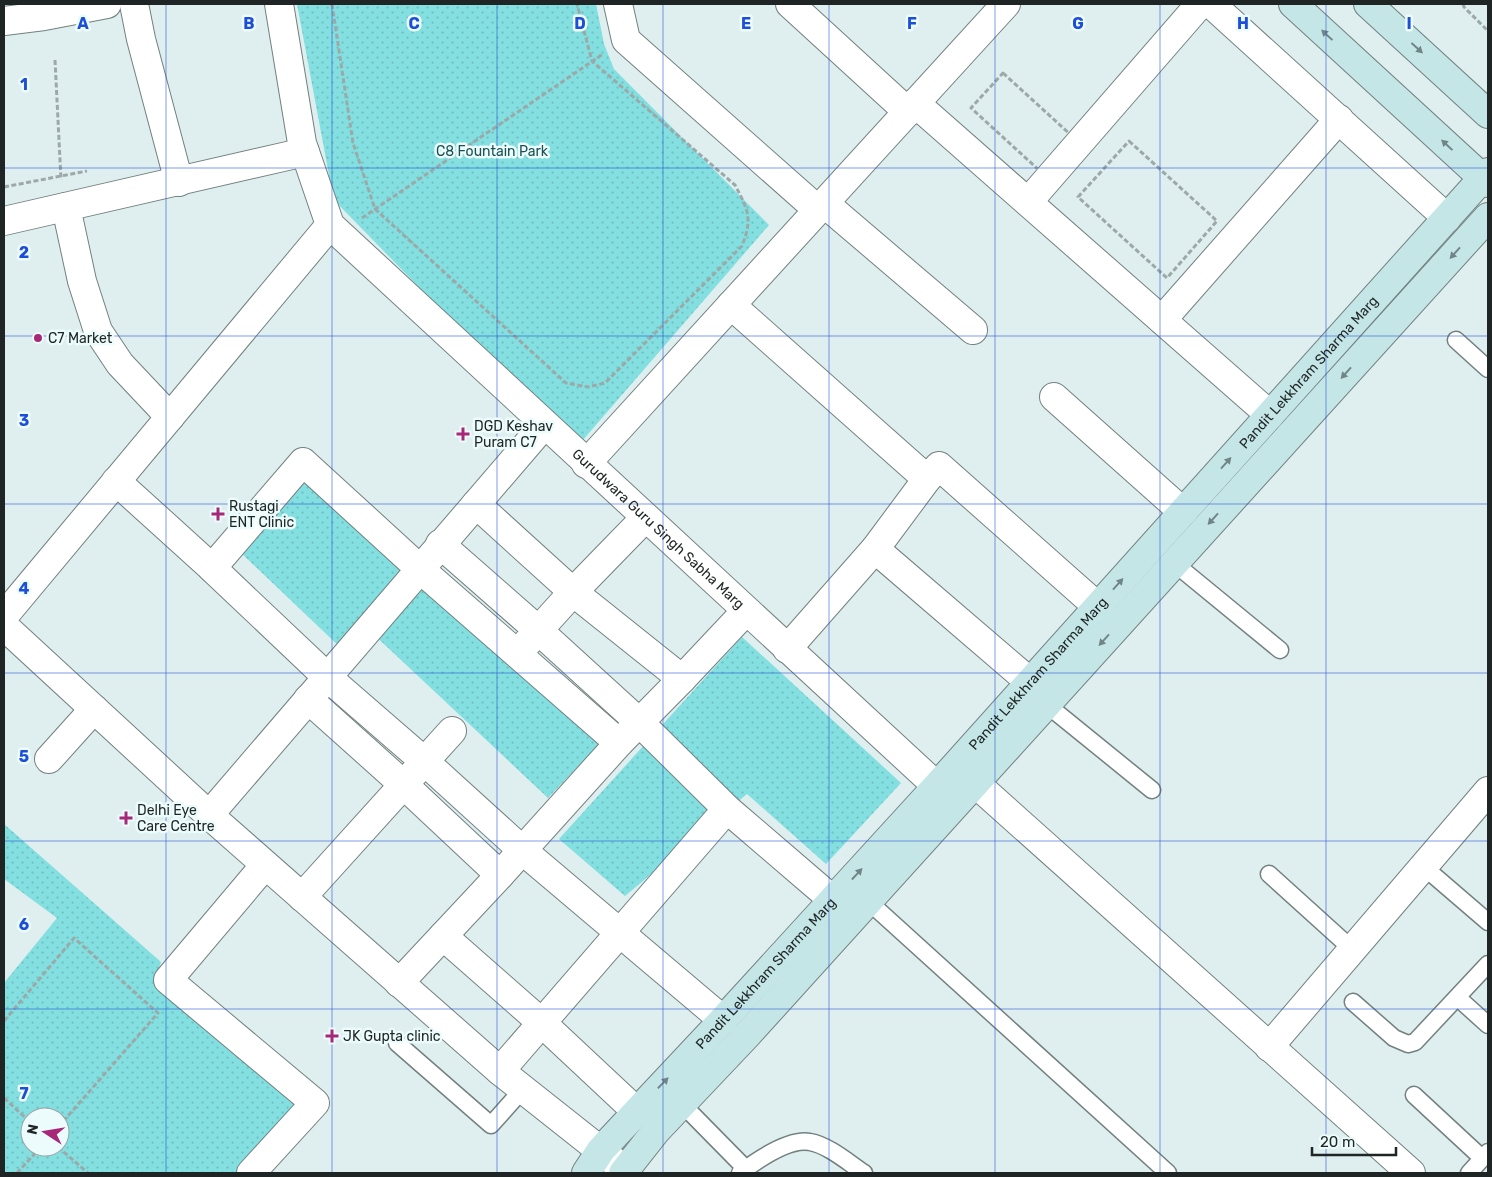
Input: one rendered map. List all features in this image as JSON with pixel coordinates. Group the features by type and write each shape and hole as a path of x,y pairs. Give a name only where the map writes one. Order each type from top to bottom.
{"main road":[{"path":"1293,4 1486,178"},
{"path":"1368,4 1488,114"},
{"name":"Pandit Lekkhram Sharma Marg","path":"624,1171 656,1131 868,901 1030,682 1447,218 1486,178"},
{"name":"Pandit Lekkhram Sharma Marg","path":"586,1173 600,1150 833,900 946,794 974,782 1488,217"}],"street":[{"path":"4,21 44,16 106,4"},
{"path":"134,4 141,39 179,182"},
{"name":"Gurudwara Guru Singh Sabha Marg","path":"279,4 302,143 330,225 586,464 946,794"},
{"path":"618,4 626,40 821,207 973,330"},
{"path":"790,4 1028,202 1270,415"},
{"path":"1028,202 1200,4"},
{"path":"1211,4 1447,218"},
{"path":"586,464 912,107 992,8"},
{"path":"1162,320 1339,120"},
{"path":"4,221 305,152"},
{"path":"66,207 82,281 98,331 120,364 170,417"},
{"path":"4,616 330,225"},
{"path":"731,305 928,479"},
{"path":"1054,397 1183,512"},
{"path":"209,815 326,676 544,425"},
{"path":"212,568 303,462 420,569 619,743"},
{"path":"787,648 875,549 939,466 1098,607"},
{"path":"116,481 212,568 326,676 522,850 723,1020"},
{"path":"476,504 573,592 682,679"},
{"path":"518,654 573,592 645,518"},
{"path":"440,544 639,722 727,809 833,900"},
{"path":"875,549 1030,682"},
{"path":"400,983 619,743 746,611"},
{"path":"4,626 265,865 500,1071 624,1171"},
{"path":"308,699 500,875"},
{"path":"50,759 94,709"},
{"path":"302,897 452,732"},
{"path":"974,782 1411,1173"},
{"path":"1269,1047 1488,792"},
{"path":"500,1071 727,809"},
{"path":"251,1173 314,1103 168,980 265,865"},
{"path":"443,936 542,1023 636,1111"}],"lane":[{"path":"1456,340 1488,369"},
{"path":"1174,563 1280,650"},
{"path":"1046,704 1152,790"},
{"path":"1424,867 1488,922"},
{"path":"1269,874 1353,950"},
{"path":"868,901 1168,1173"},
{"path":"1353,1002 1394,1038 1408,1044 1414,1042 1488,964"},
{"path":"1457,997 1488,1025"},
{"path":"397,1043 491,1125 523,1089"},
{"path":"1414,1095 1485,1155 1469,1173"},
{"path":"682,1104 743,1171 780,1148 796,1142 810,1142 830,1150 864,1173"}],"path":[{"path":"332,4 353,143 375,209 566,383 588,387 605,383 742,246 748,231 747,209 735,186 592,61 577,4"},
{"path":"1463,4 1488,31"},
{"path":"4,187 60,176 56,60"},
{"path":"375,209 592,61"},
{"path":"1003,73 1072,136 1040,171 1007,141 971,108 1003,73"},
{"path":"1129,141 1218,221 1167,278 1105,222 1078,197 1129,141"},
{"path":"4,1021 74,938 158,1013 70,1114"},
{"path":"4,1098 20,1113"},
{"path":"17,1173 32,1157"},
{"path":"70,1157 88,1173"}],"green space":[{"name":"C8 Fountain Park","path":"297,4 596,4 604,44 614,69 769,225 576,448 329,195 329,175"},
{"path":"302,475 601,742 548,798 369,630 342,649 240,552"},
{"path":"742,637 901,783 826,864 747,794 625,896 559,839"},
{"path":"4,824 161,962 154,984 302,1103 237,1173 4,1173 4,983 57,918 4,879"}],"place":[{"name":"C7 Market","path":"38,338"},
{"name":"DGD Keshav Puram C7","path":"463,434"},
{"name":"Rustagi ENT Clinic","path":"218,514"},
{"name":"Delhi Eye Care Centre","path":"126,818"},
{"name":"JK Gupta clinic","path":"332,1036"}]}
